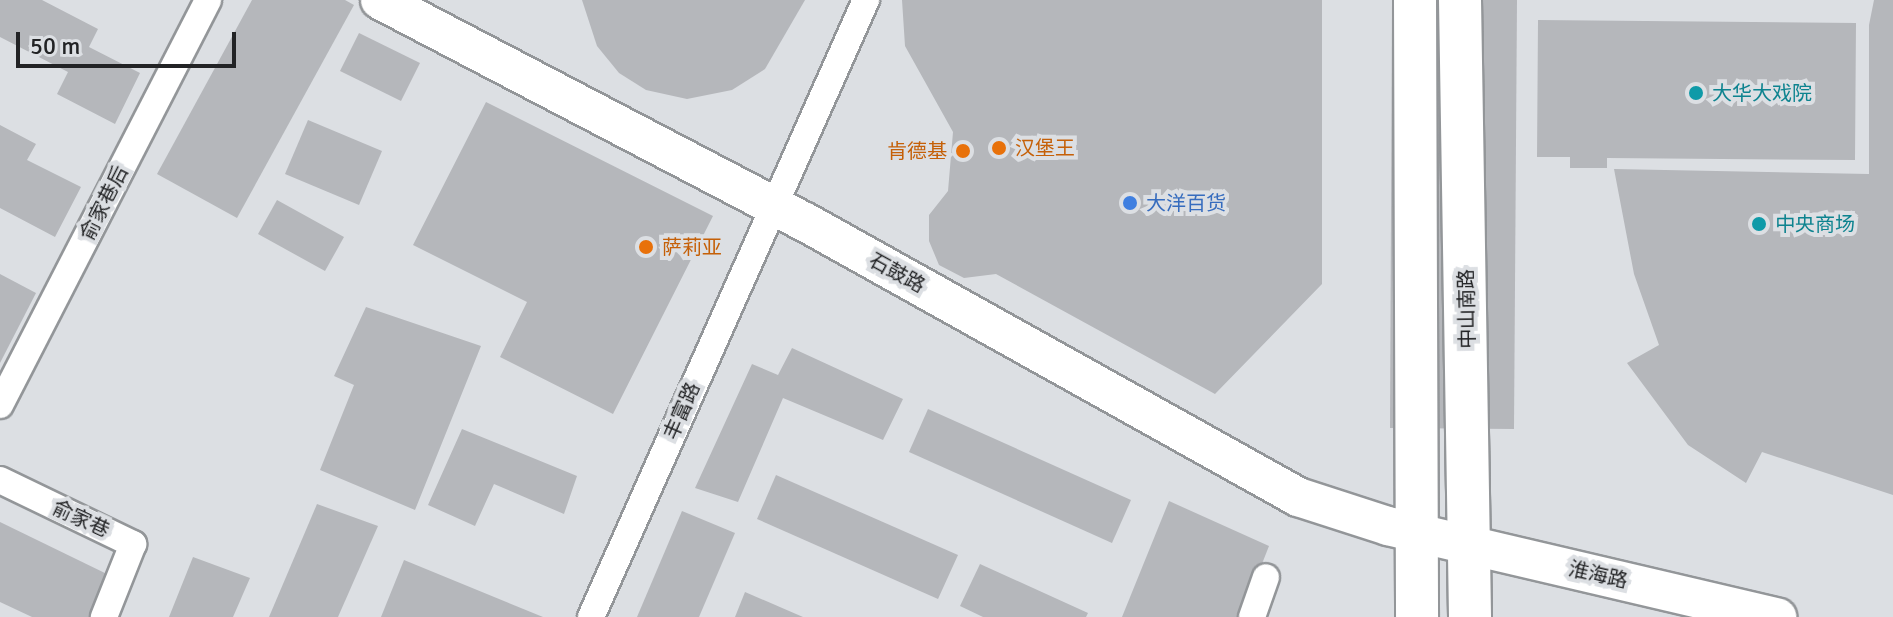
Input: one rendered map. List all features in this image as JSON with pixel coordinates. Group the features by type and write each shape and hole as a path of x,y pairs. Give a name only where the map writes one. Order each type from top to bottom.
{"main road":[{"path":"1415,0 1417,617"},
{"name":"中山南路","path":"1460,0 1473,546 1470,617"}],"street":[{"name":"俞家巷后","path":"0,405 208,0"},
{"name":"石鼓路","path":"380,0 773,205 1298,497 1419,533"},
{"name":"丰富路","path":"591,617 866,0"},
{"name":"俞家巷","path":"0,480 133,544 104,617"},
{"name":"淮海路","path":"1419,533 1777,617"},
{"path":"1252,617 1266,577"}],"building":[{"path":"0,0 42,0 98,29 89,47 140,73 115,124 57,94 68,72 0,37"},
{"path":"252,0 345,0 354,5 237,218 157,174"},
{"path":"582,0 805,0 765,69 732,90 687,99 646,90 619,73 597,46"},
{"name":"大洋百货","path":"902,0 1322,0 1322,284 1215,394 996,274 964,278 939,265 929,241 929,215 948,191 953,132 905,46"},
{"path":"1392,0 1517,0 1514,429 1390,428"},
{"name":"中央商场","path":"1874,0 1893,0 1893,495 1762,452 1746,483 1688,445 1627,363 1659,345 1634,274 1614,169 1869,174 1869,25"},
{"name":"大华大戏院","path":"1538,20 1856,23 1855,160 1607,158 1607,168 1570,168 1570,157 1537,157"},
{"path":"359,33 420,63 401,101 340,71"},
{"path":"486,102 713,216 613,414 500,357 527,302 413,245"},
{"path":"308,120 382,151 359,205 285,174"},
{"path":"0,125 36,144 27,160 81,187 55,237 0,208"},
{"path":"277,200 344,237 325,271 258,234"},
{"path":"0,274 36,293 0,363"},
{"path":"366,307 481,346 415,510 320,470 354,385 334,376"},
{"path":"792,348 903,399 883,440 783,398 738,502 695,488 752,364 778,375"},
{"path":"928,409 1131,500 1112,543 909,452"},
{"path":"462,429 577,476 564,514 494,484 475,526 428,505"},
{"path":"776,475 958,555 938,599 757,519"},
{"path":"1169,501 1269,546 1241,617 1122,617"},
{"path":"317,504 378,526 338,617 269,617"},
{"path":"682,511 735,533 699,617 637,617"},
{"path":"0,522 111,576 91,617 32,617 0,602"},
{"path":"193,557 250,578 233,617 169,617"},
{"path":"404,560 543,617 381,617"},
{"path":"980,564 1088,613 1086,617 983,617 960,606"},
{"path":"745,592 803,617 735,617"}],"place":[{"name":"大华大戏院","path":"1696,93"},
{"name":"汉堡王","path":"999,148"},
{"name":"肯德基","path":"963,151"},
{"name":"大洋百货","path":"1130,203"},
{"name":"中央商场","path":"1759,224"},
{"name":"萨莉亚","path":"646,247"}]}
